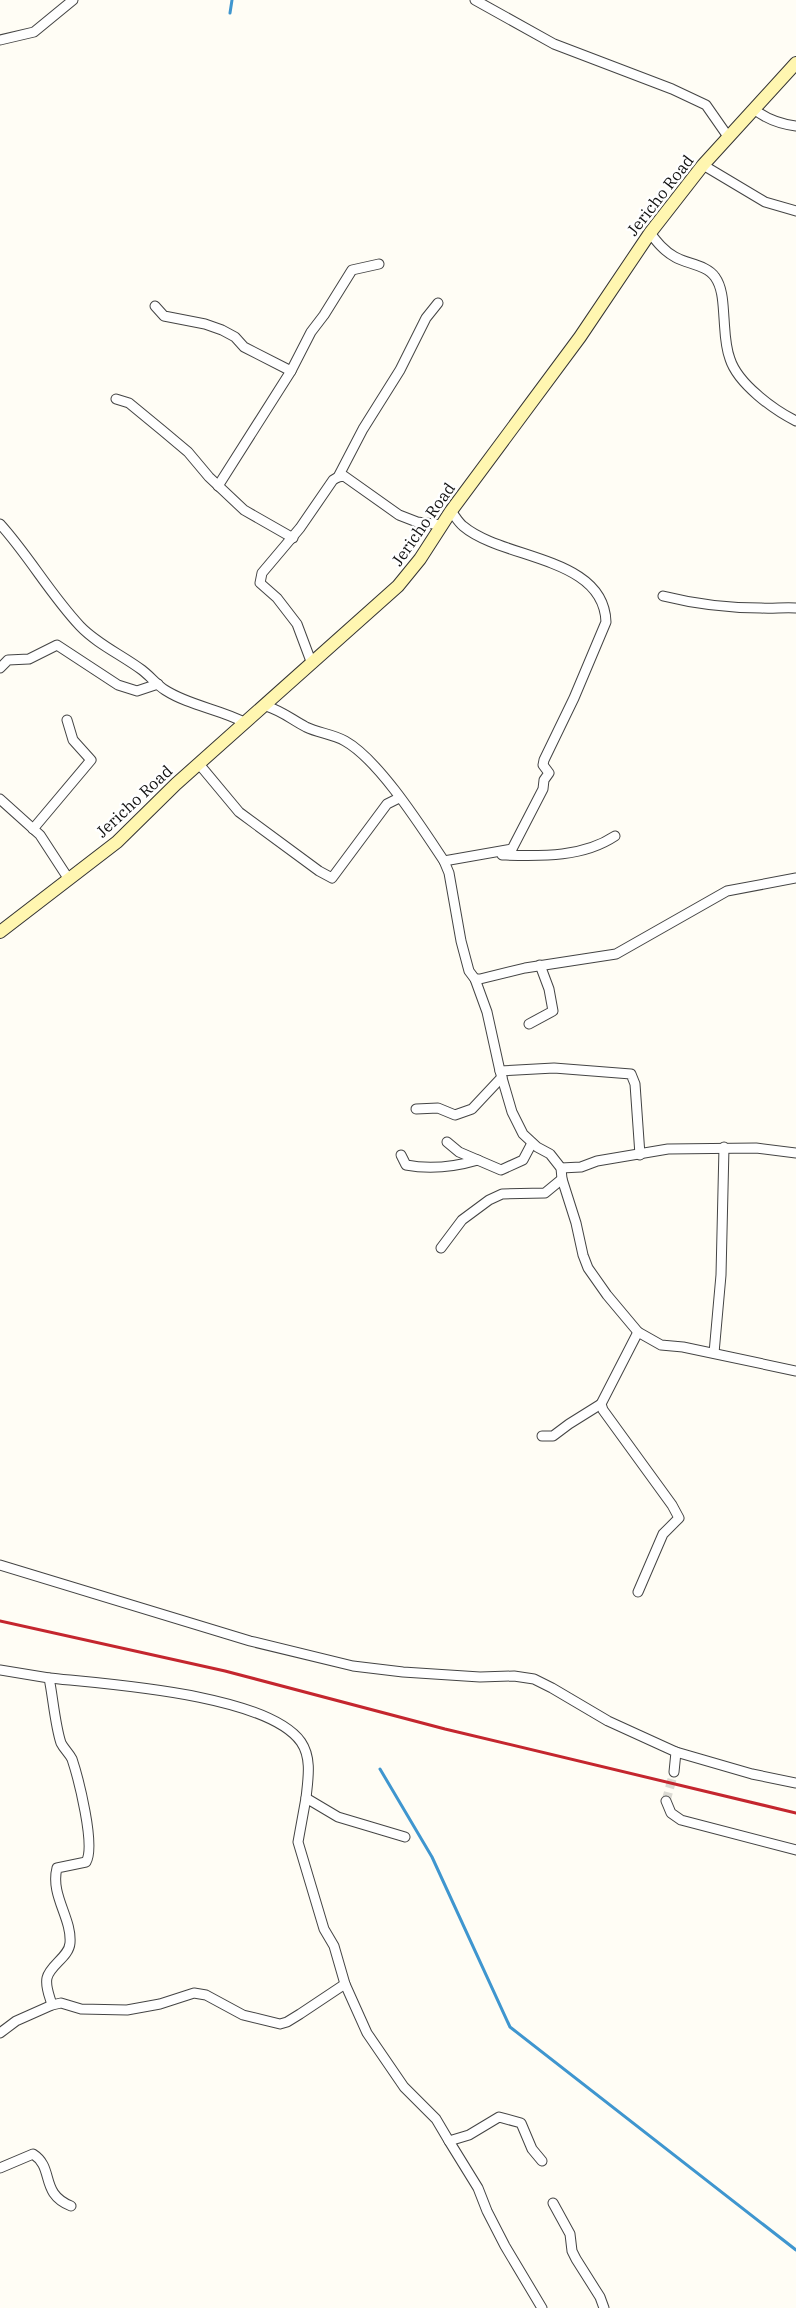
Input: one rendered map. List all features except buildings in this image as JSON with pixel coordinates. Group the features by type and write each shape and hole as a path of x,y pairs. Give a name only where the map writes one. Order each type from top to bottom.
{"street":[{"path":"0,40 34,32 73,0"},
{"path":"476,0 554,44 672,89 706,105 729,138"},
{"name":"Jericho Road","path":"0,932 117,842 199,764 398,586 420,560 451,511 580,337 650,233 703,165 796,63"},
{"path":"755,110 764,117 779,124 796,126"},
{"path":"703,165 765,202 796,211"},
{"path":"650,233 673,256 707,269 714,275 719,283 725,339 730,360 746,384 782,414 796,421"},
{"path":"218,486 291,371 311,332 352,270 379,264"},
{"path":"312,664 297,624 277,598 260,584 262,574 293,538 328,486 338,477 363,430 400,370 426,318 438,303"},
{"path":"155,306 164,316 205,324 222,330 235,338 244,347 291,371"},
{"path":"116,399 129,403 188,452 218,486 244,510 293,538"},
{"path":"338,477 344,476 400,516 416,522 442,525"},
{"path":"444,861 512,849 543,789 544,780 549,773 543,765 544,760 574,698 606,622 606,611 588,583 572,572 480,537 461,525 451,511"},
{"path":"0,524 56,598 82,628 142,670 158,684 187,701 229,714 246,723"},
{"path":"663,596 712,606 763,609 775,606 796,608"},
{"path":"0,668 8,660 29,659 57,645 118,685 137,691 158,684"},
{"path":"266,706 284,712 307,727 346,742 367,758 399,798 444,861 449,873 461,941 469,971 476,978 487,1012 512,1112 523,1134 532,1143 550,1154 562,1168 562,1179 576,1223 582,1255 588,1268 620,1313 638,1332 661,1345 796,1371"},
{"path":"33,829 90,760 73,740 67,720"},
{"path":"199,764 239,812 319,871 332,878 387,804 399,798"},
{"path":"0,799 40,835 68,878"},
{"path":"484,854 550,855 584,850 602,845 615,836"},
{"path":"476,978 480,979 540,965 616,954 727,891 796,878"},
{"path":"528,1024 553,1012 540,965"},
{"path":"416,1109 438,1108 455,1115 472,1109 501,1074 554,1068 631,1074 635,1084 640,1155"},
{"path":"447,1142 459,1152 501,1170 522,1160 532,1143"},
{"path":"562,1168 668,1149 724,1147 756,1148 796,1153"},
{"path":"714,1354 721,1275 724,1147"},
{"path":"401,1155 406,1165 424,1169 455,1166 479,1160"},
{"path":"441,1248 462,1220 489,1200 502,1194 545,1193 562,1179"},
{"path":"542,1436 553,1436 601,1404 638,1332"},
{"path":"601,1404 603,1410 679,1516 663,1534 638,1592"},
{"path":"0,1565 250,1641 353,1666 403,1672 480,1677 514,1676 534,1679 608,1721 676,1752 752,1774 796,1783"},
{"path":"0,1670 49,1678 145,1689 212,1701 252,1711 278,1722 292,1732 306,1754 309,1767 306,1798 298,1842 324,1929 334,1946 344,1984 367,2033 404,2087 436,2119 478,2188 487,2211 542,2308"},
{"path":"49,1678 61,1742 71,1757 83,1795 90,1849 86,1862 57,1868 55,1877 57,1892 70,1934 70,1946 47,1976 52,2005"},
{"path":"674,1772 676,1752"},
{"path":"306,1798 338,1818 404,1837"},
{"path":"666,1800 671,1813 681,1820 796,1850"},
{"path":"0,2034 16,2021 61,2003 81,2009 127,2010 199,1993 234,2011 280,2024 300,2014 344,1984"},
{"path":"449,2141 469,2135 499,2117 521,2123 532,2149 542,2161"},
{"path":"0,2168 33,2154 39,2158 44,2166 50,2188 59,2201 71,2206"},
{"path":"553,2203 570,2234 572,2251 604,2308"}],"waterway":[{"path":"230,13 232,0"},
{"path":"380,1769 432,1857 510,2027 796,2250"}],"tunnel":[{"path":"666,1801 674,1772"}],"railway":[{"path":"0,1621 225,1671 445,1729 796,1813"}]}
